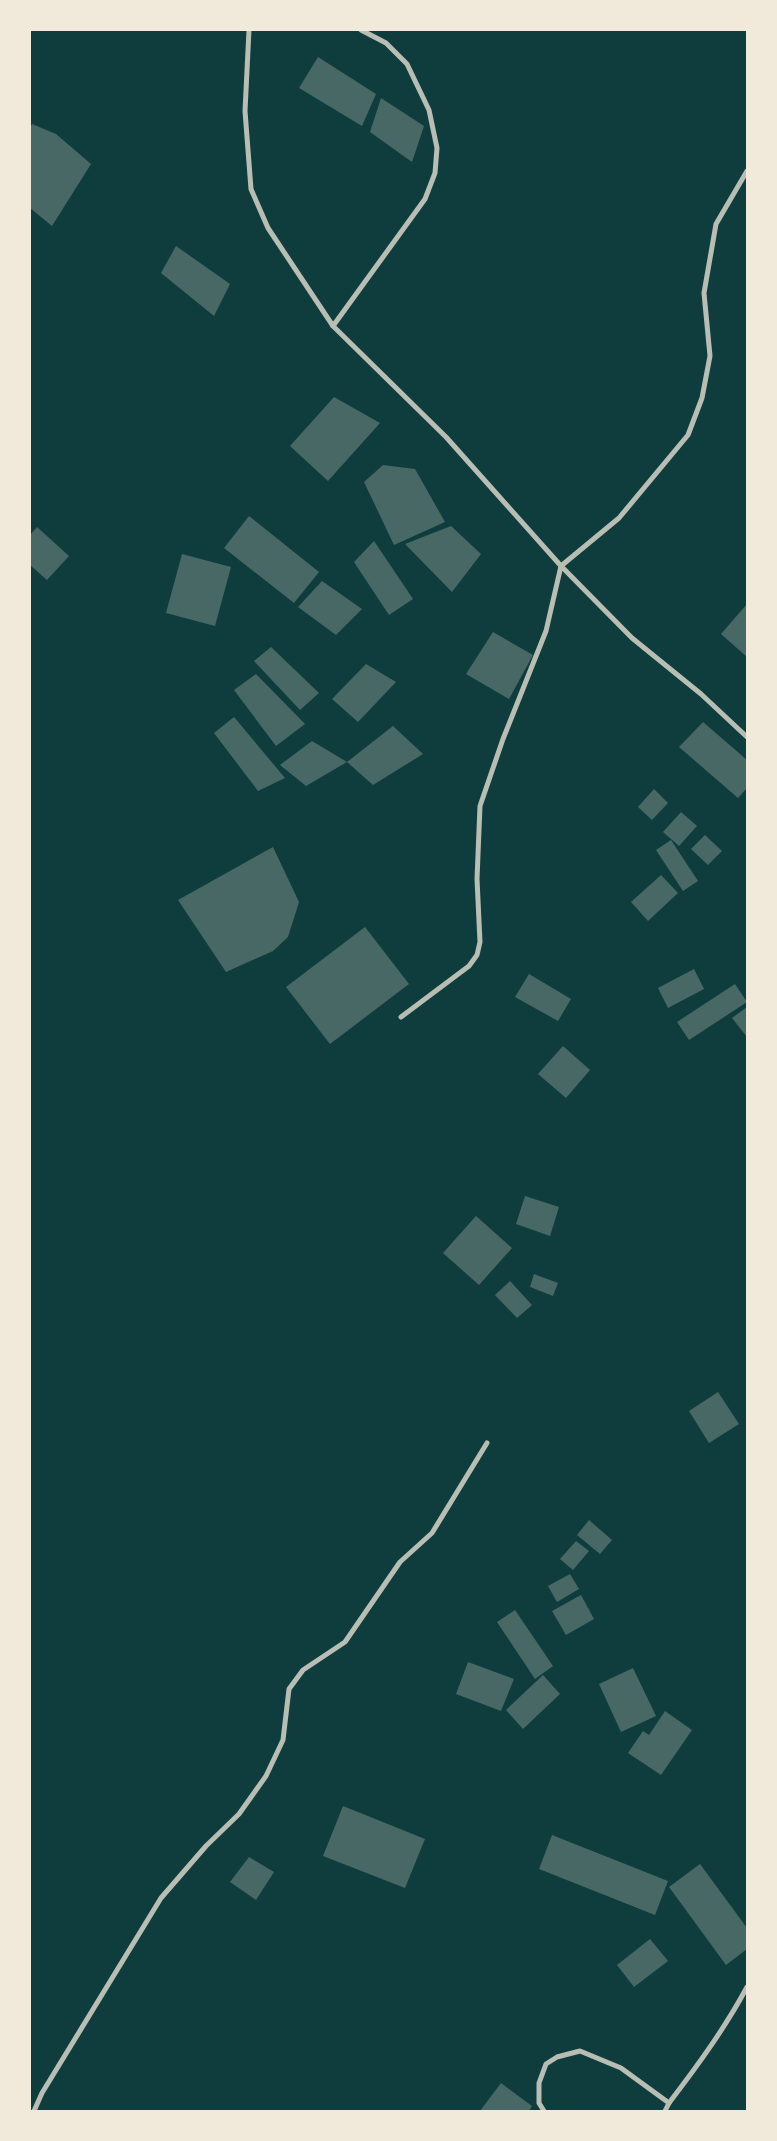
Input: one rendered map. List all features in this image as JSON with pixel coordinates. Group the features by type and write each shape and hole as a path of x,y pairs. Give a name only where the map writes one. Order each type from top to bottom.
{"street":[{"path":"249,30 245,110 251,189 268,228 333,326 446,437 561,566 632,638 701,694 747,737"},
{"path":"333,326 425,199 435,173 437,148 429,110 407,64 386,43 361,30"},
{"path":"401,1018 469,966 477,955 480,942 477,879 480,806 503,739 546,632 561,566 619,518 688,435 702,398 710,356 704,294 716,224 747,172"},
{"path":"34,2111 42,2093 161,1898 206,1846 239,1814 266,1776 283,1740 289,1689 303,1670 345,1642 400,1562 432,1533 487,1443"},
{"path":"665,2111 704,2057 747,1987"},
{"path":"544,2111 539,2103 539,2083 546,2064 557,2057 580,2051 621,2068 669,2103"}],"building":[{"path":"318,57 376,94 362,126 299,88"},
{"path":"381,98 424,126 412,162 370,132"},
{"path":"32,124 56,134 91,164 52,226 30,208 30,128"},
{"path":"176,246 230,284 214,316 161,273"},
{"path":"334,397 380,423 328,481 290,446"},
{"path":"383,465 415,469 445,522 394,545 364,482"},
{"path":"249,516 319,572 294,603 224,548"},
{"path":"451,526 481,554 452,592 405,544"},
{"path":"37,527 69,556 47,580 30,565 30,535"},
{"path":"374,541 413,599 389,615 354,562"},
{"path":"182,554 231,567 215,626 166,613"},
{"path":"322,581 362,609 336,635 298,607"},
{"path":"747,604 747,657 721,634"},
{"path":"493,632 533,655 509,699 466,674"},
{"path":"271,647 319,693 300,710 254,661"},
{"path":"366,664 396,682 358,722 332,699"},
{"path":"256,674 305,724 276,746 234,690"},
{"path":"234,717 285,778 258,791 214,733"},
{"path":"703,722 747,760 747,788 738,798 679,747"},
{"path":"393,726 423,754 373,785 347,762"},
{"path":"312,741 347,762 306,786 280,765"},
{"path":"654,789 668,803 652,820 638,807"},
{"path":"681,812 697,826 679,846 663,832"},
{"path":"705,835 722,851 708,865 691,849"},
{"path":"671,840 698,881 683,891 656,850"},
{"path":"273,847 299,902 288,937 273,951 226,972 178,900"},
{"path":"661,875 678,893 648,921 631,902"},
{"path":"365,927 409,984 330,1044 286,987"},
{"path":"694,969 704,989 668,1008 658,988"},
{"path":"529,974 571,999 558,1021 515,997"},
{"path":"735,984 747,1002 689,1040 677,1022"},
{"path":"747,1007 747,1037 732,1018"},
{"path":"563,1046 590,1070 566,1098 538,1074"},
{"path":"525,1196 559,1207 550,1236 516,1224"},
{"path":"476,1216 512,1248 479,1285 443,1253"},
{"path":"534,1274 558,1283 553,1296 530,1287"},
{"path":"510,1281 532,1305 517,1318 495,1295"},
{"path":"718,1392 739,1424 709,1443 689,1411"},
{"path":"589,1520 612,1540 600,1554 577,1535"},
{"path":"576,1541 589,1551 573,1570 560,1559"},
{"path":"570,1574 579,1589 557,1602 548,1586"},
{"path":"581,1595 594,1619 566,1635 552,1611"},
{"path":"515,1610 553,1666 535,1679 497,1622"},
{"path":"468,1662 514,1679 501,1711 456,1694"},
{"path":"633,1668 656,1716 621,1732 599,1684"},
{"path":"543,1675 560,1694 523,1729 506,1710"},
{"path":"665,1711 692,1730 661,1775 628,1753 643,1731 649,1735"},
{"path":"343,1806 425,1839 405,1888 323,1856"},
{"path":"552,1835 668,1881 655,1915 539,1869"},
{"path":"249,1857 274,1872 256,1900 230,1882"},
{"path":"700,1864 747,1928 747,1949 726,1965 669,1887"},
{"path":"650,1939 668,1961 634,1987 617,1965"},
{"path":"501,2083 532,2106 529,2111 480,2111"}]}
